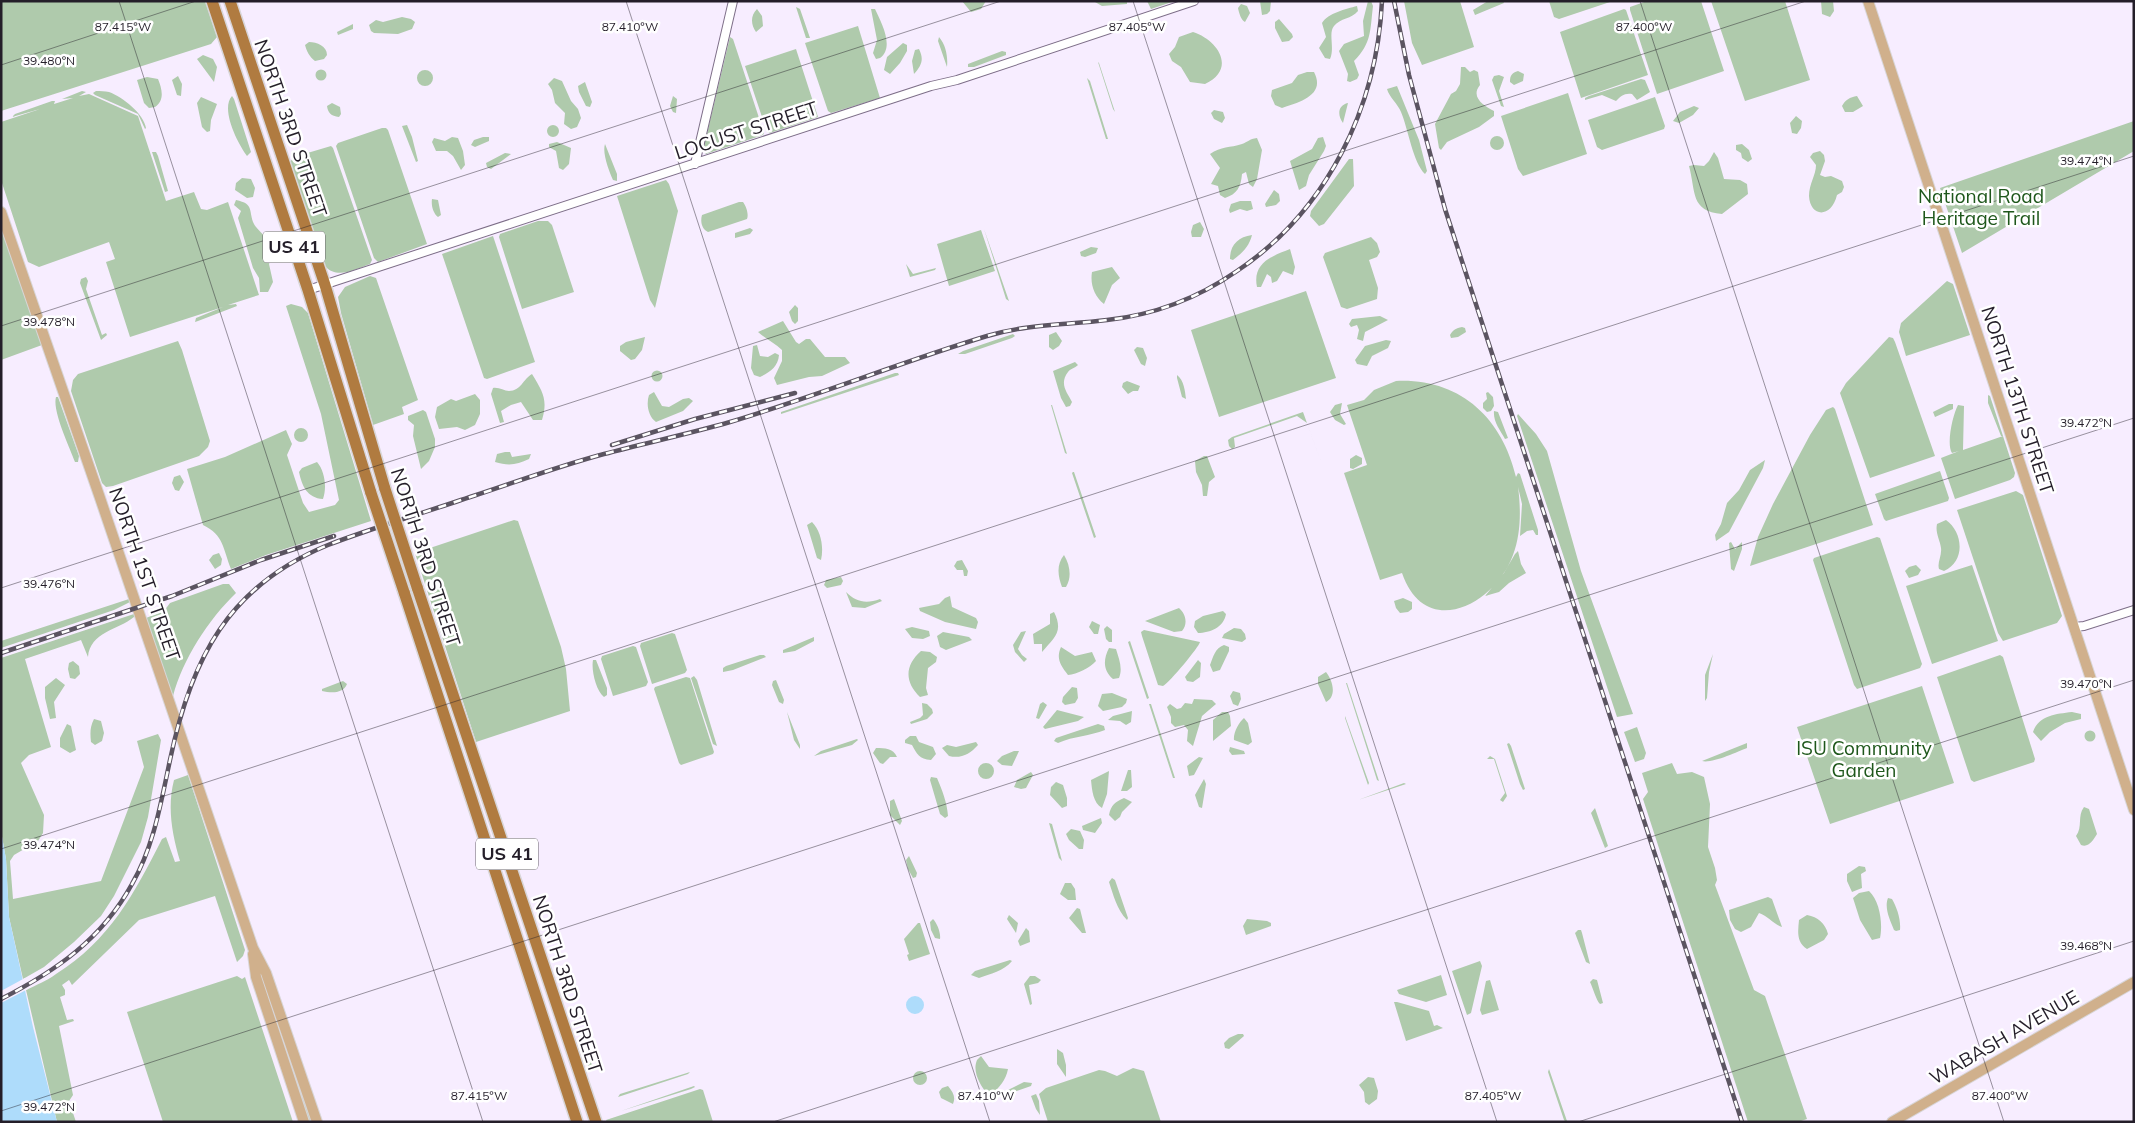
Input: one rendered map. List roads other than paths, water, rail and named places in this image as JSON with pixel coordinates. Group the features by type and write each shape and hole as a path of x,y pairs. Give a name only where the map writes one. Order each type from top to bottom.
{"highway":[{"name":"NORTH 3RD STREET","path":"212,1 308,290 371,494 578,1122"},
{"name":"NORTH 3RD STREET","path":"230,1 325,285 385,489 596,1122"}],"main road":[{"name":"NORTH 13TH STREET","path":"1868,1 2134,810"},
{"name":"NORTH 1ST STREET","path":"1,212 100,494 253,948 266,973 316,1122"},
{"name":"NORTH 1ST STREET","path":"253,948 256,977 304,1122"},
{"name":"WABASH AVENUE","path":"1892,1122 2134,982"}],"street":[{"path":"695,164 733,1"},
{"name":"LOCUST STREET","path":"308,290 931,86 957,80 1194,1"},
{"path":"2074,627 2084,626 2134,610"}],"water":[{"path":"1,831 6,859 9,917 33,1027 57,1122 1,1122"},
{"path":"911,996 919,996 924,1001 922,1012 911,1014 906,1009 906,1001"}],"railway":[{"path":"1,999 40,977 76,952 107,921 120,904 140,869 146,854 160,808 179,723 189,690 203,658 219,630 240,604 264,582 293,562 328,545 568,465 730,422 987,336 1032,327 1124,318 1175,304 1207,289 1237,271 1269,247 1297,218 1321,187 1341,153 1358,117 1370,79 1378,41 1382,1"},
{"path":"1394,1 1409,75 1445,209 1742,1122"},
{"path":"612,445 695,419 795,393"},
{"path":"1,653 172,596 261,560 334,536"}],"park label":[{"name":"National Road Heritage Trail","path":"1981,207"},
{"name":"ISU Community Garden","path":"1864,759"}]}
